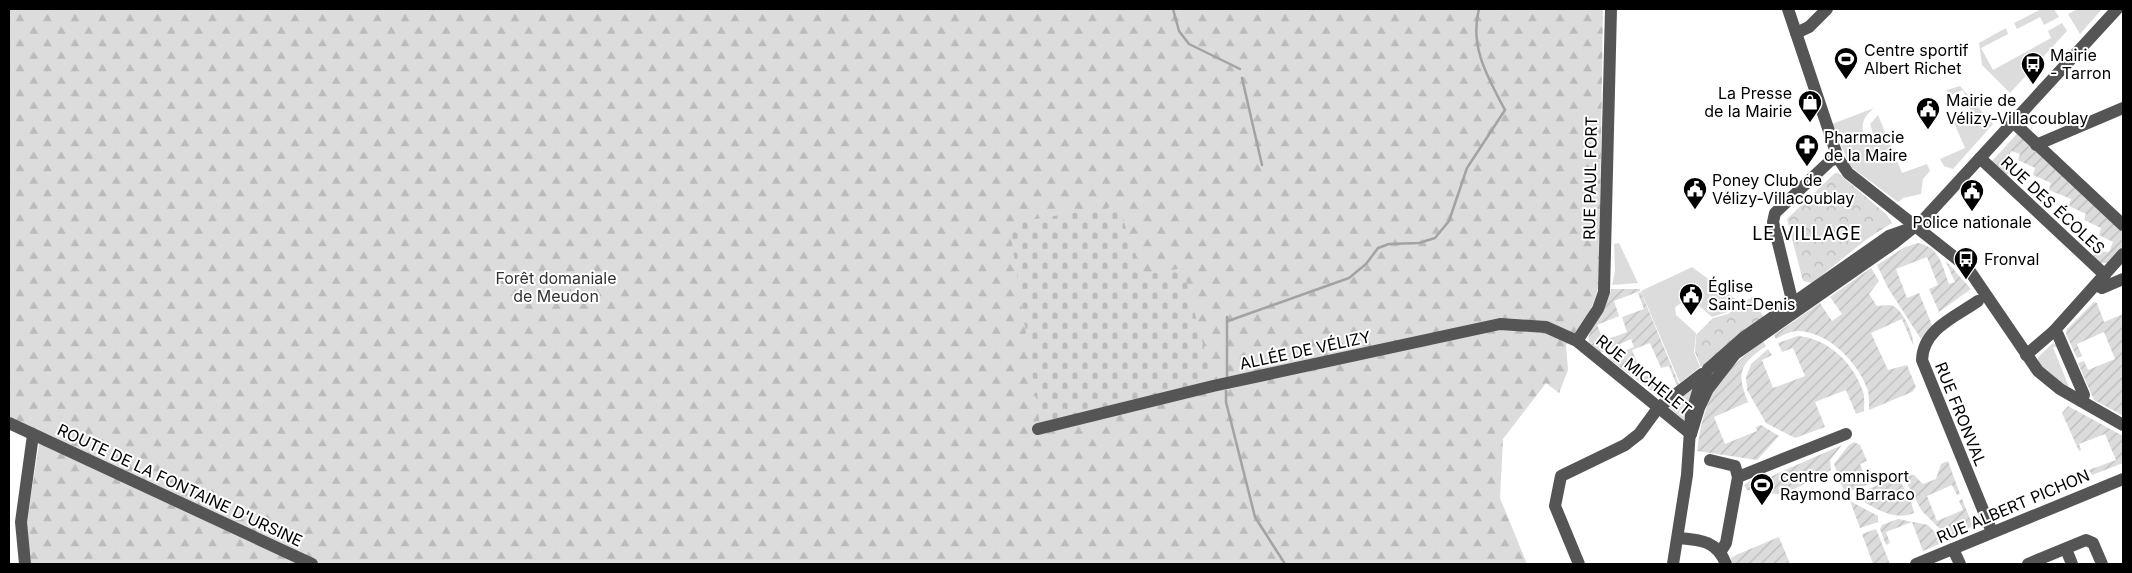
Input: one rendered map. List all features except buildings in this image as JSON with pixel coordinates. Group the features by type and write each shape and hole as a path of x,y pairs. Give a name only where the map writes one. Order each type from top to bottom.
{"street":[{"name":"RUE PAUL FORT","path":"1577,341 1598,309 1604,292 1611,9"},
{"path":"1788,9 1838,158 1848,173 1967,268 2038,371 2049,381 2123,425"},
{"path":"1796,33 1809,28 1826,9"},
{"path":"1673,564 1691,434 1699,408 1721,370 1735,354 1889,236 1916,226 2117,9"},
{"path":"2036,145 2123,108"},
{"path":"2013,122 2123,225"},
{"path":"1795,307 1773,222 1775,213 1830,161 1838,158"},
{"name":"RUE DES ÉCOLES","path":"1980,158 2101,280"},
{"path":"2026,355 2054,331 2123,254"},
{"path":"2101,280 2102,288 2123,279"},
{"name":"RUE FRONVAL","path":"1978,301 1933,331 1926,338 1922,348 1922,360 1992,532"},
{"path":"1578,564 1555,506 1561,476 1625,444 1639,434 1658,408 1708,369 1728,348 1795,307"},
{"name":"ALLÉE DE VÉLIZY","path":"1038,429 1213,386 1500,324 1546,327 1577,341"},
{"path":"2054,331 2058,334 2084,395 2081,401"},
{"name":"RUE MICHELET","path":"1577,341 1691,434"},
{"path":"1691,434 1690,421 1694,398 1708,369"},
{"name":"ROUTE DE LA FONTAINE D'URSINE","path":"9,423 312,564"},
{"path":"1738,477 1846,434"},
{"path":"26,564 21,522 34,435"},
{"path":"1710,460 1735,466 1738,477 1726,543 1721,551"},
{"name":"RUE ALBERT PICHON","path":"1916,564 2123,479"},
{"path":"1678,538 1709,543 1721,551 1726,564"},
{"path":"2028,564 2090,540 2102,564"},
{"path":"1953,549 1960,564"},
{"path":"2066,549 2072,564"}],"green space":[{"name":"Forêt domaniale de Meudon","path":"9,9 1603,9 1599,285 1587,318 1566,345 1568,370 1559,393 1546,383 1503,439 1500,498 1527,564 31,564 26,525 41,433 9,418"},
{"path":"2041,9 2054,9 2059,17 2044,25 2040,17 2017,29 2014,23"},
{"path":"2077,9 2102,9 2080,34 2068,14"},
{"path":"2062,23 2067,31 2010,93 1982,65 1979,43 2006,28 2008,34 1981,48 1993,70 2051,38 2048,31"},
{"path":"1960,86 1993,124 1953,169 1944,166 1940,159 1965,148 1952,118 1958,116 1961,121 1973,116 1963,90 1949,96 1947,90"},
{"path":"1874,108 1863,122 1866,140 1874,137 1870,124 1878,115 1902,173 1927,164 1930,171 1923,179 1921,194 1903,198 1898,202 1850,166 1832,124"},
{"path":"2017,134 2123,232 2123,246 2109,263 2100,263 2092,257 2099,251 2109,252 2113,242 2099,235 2101,228 2084,220 2086,214 2069,206 2071,199 2049,190 2051,183 2033,175 2035,168 2018,160 2020,154 2011,151 2006,164 2013,167 2006,176 1991,162"},
{"path":"1835,173 1838,173 1887,215 1892,223 1867,239 1812,283 1803,281 1787,219"},
{"path":"1118,206 1143,275 1183,268 1214,385 1040,425 1009,223"},
{"path":"1619,243 1638,283 1612,285 1615,271 1614,244"},
{"path":"1918,243 1925,245 1936,253 1949,284 1955,282 1945,260 1971,289 1939,312 1929,289 1938,285 1927,257 1896,269 1907,298 1919,293 1932,325 1921,339 1888,288 1877,265 1905,247"},
{"path":"1692,267 1741,303 1727,312 1712,317 1690,298 1675,307 1676,315 1696,333 1694,352 1700,367 1680,383 1641,291"},
{"path":"1871,268 1879,281 1869,294 1877,306 1892,305 1897,308 1910,329 1913,345 1902,319 1871,333 1888,370 1907,365 1916,387 1912,392 1869,410 1868,391 1864,380 1850,360 1831,343 1809,332 1794,331 1776,339 1774,335 1820,303 1832,321 1842,314 1830,297"},
{"path":"1611,289 1640,289 1640,291 1614,301 1619,316 1597,325 1604,341 1627,332 1622,317 1644,309 1638,293 1641,292 1679,384 1677,386 1669,366 1661,368 1650,343 1632,350 1643,377 1652,374 1660,392 1657,395 1608,358 1634,347 1631,339 1600,353 1589,342 1591,330"},
{"path":"1752,297 1764,318 1701,367 1695,352 1696,335 1713,318 1728,314"},
{"path":"2094,302 2097,303 2104,322 2123,314 2122,415 2094,400 2078,363 2084,361 2088,370 2115,359 2104,332 2077,344 2082,356 2077,358 2066,334 2067,329"},
{"path":"1798,336 1809,338 1829,347 1846,362 1859,381 1863,392 1864,411 1856,414 1846,390 1815,402 1825,427 1795,438 1766,423 1747,390 1746,377 1751,364 1768,349 1772,355 1762,360 1773,388 1805,376 1793,348 1782,352 1778,343"},
{"path":"1763,341 1766,346 1751,358 1743,369 1742,383 1748,402 1714,417 1725,444 1757,431 1756,427 1761,425 1779,436 1757,460 1697,451 1704,415 1716,388 1735,364"},
{"path":"2053,343 2059,347 2053,347 2069,387 2045,371 2039,362 2038,357"},
{"path":"1692,391 1685,421 1669,407"},
{"path":"2068,406 2123,436 2123,463 2092,475 2089,470 2116,460 2105,434 2079,444 2081,450 2079,451 2062,413"},
{"path":"1854,442 1860,445 1867,461 1860,464 1867,481 1874,478 1875,482 1847,492 1844,491 1834,464 1849,445"},
{"path":"1842,445 1830,460 1831,470 1783,495 1747,490 1744,485 1758,475 1763,480"},
{"path":"1948,461 1960,494 1957,495 1952,485 1927,496 1937,521 1963,510 1959,501 1962,499 1973,526 1949,538 1922,511 1903,476 1914,475 1923,484 1936,479 1941,464"},
{"path":"1898,477 1911,501 1914,513 1898,516 1882,512 1854,495"},
{"path":"1850,501 1878,516 1878,522 1860,528"},
{"path":"1898,519 1928,525 1944,542 1923,551 1912,522 1886,532 1890,543 1886,545 1880,529 1882,525"},
{"path":"1876,529 1890,564 1873,564 1862,534"},
{"path":"1779,537 1790,564 1732,564 1731,558 1736,555"}],"waterway":[{"path":"1173,9 1179,31 1189,44 1240,69"},
{"path":"1228,321 1349,278 1366,264 1378,248 1389,244 1419,243 1435,238 1449,221 1467,168 1505,110 1492,86 1478,49 1476,36 1479,9"},
{"path":"1242,78 1262,165"},
{"path":"1227,317 1227,376"},
{"path":"1226,391 1226,402 1255,517 1285,564"}],"place":[{"name":"Centre sportif Albert Richet","path":"1846,80"},
{"name":"Mairie - Tarron","path":"2033,85"},
{"name":"La Presse de la Mairie","path":"1810,123"},
{"name":"Mairie de Vélizy-Villacoublay","path":"1928,130"},
{"name":"Pharmacie de la Maire","path":"1807,167"},
{"name":"Poney Club de Vélizy-Villacoublay","path":"1695,210"},
{"name":"Police nationale","path":"1972,212"},
{"name":"Fronval","path":"1966,280"},
{"name":"Église Saint-Denis","path":"1691,316"},
{"name":"centre omnisport Raymond Barraco","path":"1762,506"}],"district":[{"name":"LE VILLAGE","path":"1807,233"}]}
